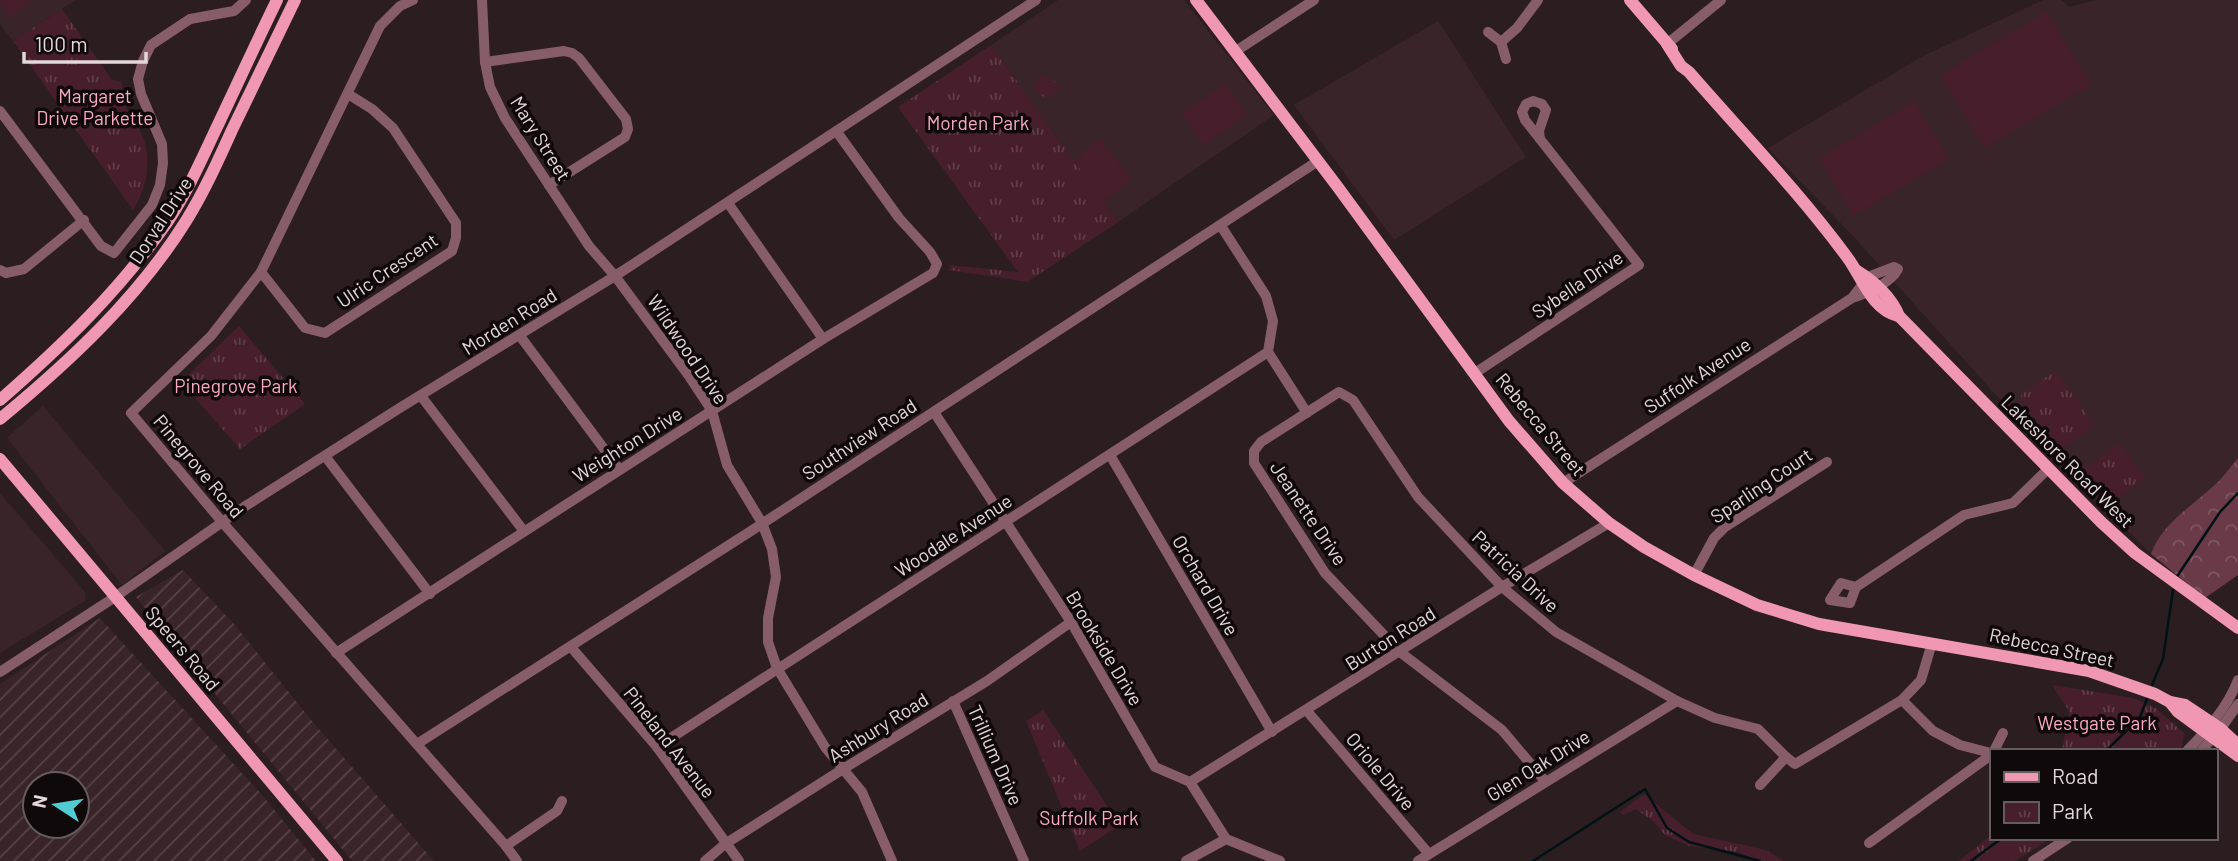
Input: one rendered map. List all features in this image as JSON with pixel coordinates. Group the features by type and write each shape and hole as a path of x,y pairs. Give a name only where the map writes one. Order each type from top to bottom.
{"main road":[{"name":"Dorval Drive","path":"0,400 66,342 91,316 168,220 190,184 277,0"},
{"name":"Dorval Drive","path":"0,419 37,389 103,325 139,286 173,241 203,192 295,0"},
{"name":"Rebecca Street","path":"1196,0 1509,422 1563,483 1609,523 1644,547 1694,575 1757,605 1819,624 2090,671 2155,694 2170,702 2178,712 2238,745"},
{"name":"Lakeshore Road West","path":"1630,0 1828,232 1867,283 1896,309 1899,316 2047,470 2134,552 2238,628"},
{"name":"Speers Road","path":"0,459 337,861"},
{"name":"Lakeshore Road West","path":"2224,616 2238,618"},
{"name":"Rebecca Street","path":"2213,730 2238,756"}],"street":[{"path":"0,111 101,246 114,253 152,205 160,184 162,144 141,94 138,79 143,61 151,46 190,19 234,11 246,0"},
{"name":"Pinegrove Road","path":"413,0 400,6 380,26 261,272 211,336 131,413 223,523 517,861"},
{"name":"Mary Street","path":"482,0 485,62 490,87 505,118 589,246 615,276"},
{"name":"Morden Road","path":"0,672 325,456 615,276 1036,0"},
{"path":"1236,51 1314,0"},
{"path":"1501,42 1517,28 1538,0"},
{"path":"1667,44 1721,0"},
{"path":"1488,32 1501,42 1506,59"},
{"path":"485,62 564,51 572,53 579,58 626,119 628,129 625,137 549,185"},
{"name":"Ulric Crescent","path":"261,272 305,328 324,333 452,251 456,223 393,128 372,109 348,94"},
{"name":"Weighton Drive","path":"336,653 823,339 933,273 937,264 930,252 899,218 837,132"},
{"name":"Sybella Drive","path":"1475,373 1639,265 1540,139"},
{"name":"Southview Road","path":"417,744 934,412 1318,161"},
{"path":"728,203 823,339"},
{"path":"0,270 6,273 24,269 83,220"},
{"path":"1221,226 1266,296 1273,321 1268,352 1307,413"},
{"name":"Wildwood Drive","path":"615,276 712,411 727,466 762,523 772,548 776,577 768,618 768,642 777,668 825,747 862,792 892,861"},
{"name":"Suffolk Avenue","path":"1563,483 1852,298 1867,283"},
{"path":"520,336 619,469"},
{"name":"Woodale Avenue","path":"657,747 1268,352"},
{"name":"Patricia Drive","path":"1307,413 1339,392 1353,400 1418,497 1502,587 1556,632 1677,701 1715,718 1758,729 1786,757"},
{"path":"421,396 523,530"},
{"name":"Brookside Drive","path":"934,412 1071,622 1155,767 1190,782"},
{"name":"Jeanette Drive","path":"1307,413 1261,442 1254,451 1254,463 1325,573 1400,653 1502,730 1545,781"},
{"name":"Orchard Drive","path":"1110,455 1272,732"},
{"path":"325,456 429,594"},
{"name":"Sparling Court","path":"1694,575 1714,538 1725,527 1827,462"},
{"path":"1856,587 1964,515 2013,503 2047,470"},
{"name":"Burton Road","path":"1190,782 1609,523"},
{"name":"Ashbury Road","path":"705,861 725,844 843,768 987,681 1071,622"},
{"path":"1760,785 1786,757 1795,764 1902,700 1921,680 1932,643"},
{"name":"Pineland Avenue","path":"570,647 657,747 739,861"},
{"path":"2202,749 2238,680"},
{"path":"1902,700 1933,731 1960,745 1990,752"},
{"name":"Trillium Drive","path":"953,701 1024,861"},
{"name":"Glen Oak Drive","path":"1418,861 1677,701"},
{"path":"2189,749 2238,704"},
{"name":"Oriole Drive","path":"1307,711 1429,854"},
{"path":"1994,749 2003,733"},
{"path":"1869,843 1990,754"},
{"path":"1190,782 1226,839 1280,861"},
{"path":"506,846 557,811 562,801"},
{"path":"1186,861 1226,839"},
{"path":"2033,861 2065,840"}],"shaded area":[{"path":"0,0 75,0 13,41 0,24"},
{"path":"1058,0 1184,0 1274,115 1118,222 991,45"},
{"path":"2043,0 2061,0 2069,7 2097,0 2238,0 2238,575 2205,598 2151,554 1995,394 1853,236 1768,148 1923,56"},
{"path":"1438,21 1526,157 1394,240 1294,105"},
{"path":"43,406 165,551 122,585 7,438"},
{"path":"0,493 86,593 85,601 0,653"},
{"path":"183,570 235,625 312,721 434,861 352,861 136,597"},
{"path":"100,618 263,796 316,861 0,861 0,684"}],"green space":[{"path":"0,0 32,0 10,18"},
{"name":"Margaret Drive Parkette","path":"62,9 112,80 121,81 126,107 143,137 147,175 133,210 13,41"},
{"path":"2047,11 2091,85 1984,149 1940,75"},
{"name":"Morden Park","path":"991,45 1118,222 1027,282 949,270 950,265 1018,272 898,107"},
{"path":"1041,75 1051,77 1061,89 1045,99 1033,87"},
{"path":"1225,83 1247,114 1204,145 1182,114"},
{"path":"1915,101 1949,159 1853,216 1819,158"},
{"path":"1099,138 1129,176 1129,182 1093,210 1072,173 1078,158"},
{"name":"Pinegrove Park","path":"239,326 305,404 240,449 181,382"},
{"path":"2053,372 2057,373 2095,425 2059,451 2021,399 2021,395"},
{"path":"2116,444 2121,445 2145,477 2110,504 2099,485 2095,484 2085,471"},
{"path":"2238,458 2238,575 2205,598 2151,554 2163,532 2220,480"},
{"name":"Westgate Park","path":"2052,685 2134,698 2157,709 2184,733 2182,747 2062,749 2069,711"},
{"name":"Suffolk Park","path":"1043,710 1120,825 1080,851 1026,721"},
{"path":"1644,794 1693,834 1766,850 1784,861 1757,861 1739,852 1689,846 1665,835 1653,821 1636,809 1623,815 1620,812"},
{"path":"1990,836 1990,840 2048,840 2015,861 1959,861"}],"waterway":[{"path":"2176,578 2220,512 2238,493"},
{"path":"2152,685 2163,659 2173,590"},
{"path":"2108,749 2140,717 2147,699"},
{"path":"1533,861 1645,789 1667,828 1689,842 1760,861"},
{"path":"1971,861 1999,840"}]}
